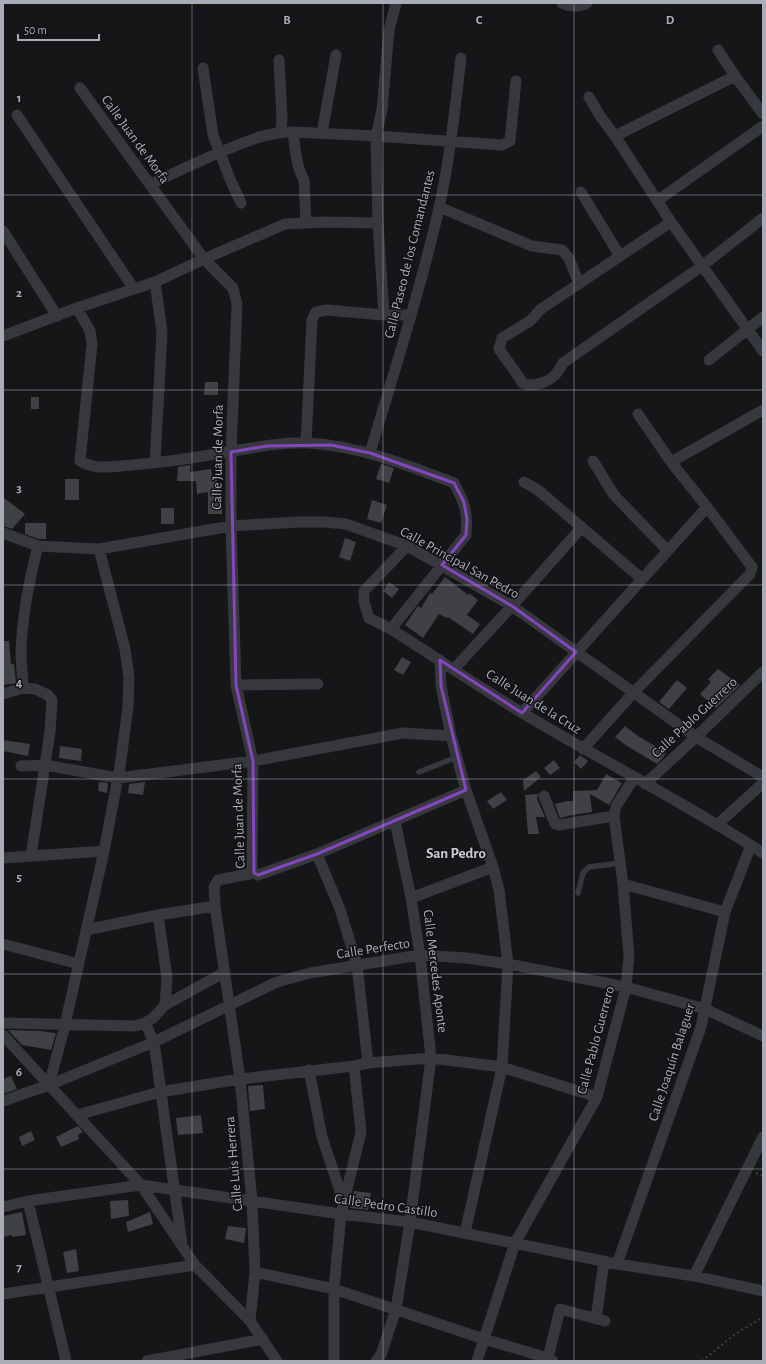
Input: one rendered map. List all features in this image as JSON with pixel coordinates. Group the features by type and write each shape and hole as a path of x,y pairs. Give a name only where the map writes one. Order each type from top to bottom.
{"street":[{"path":"384,315 378,223 376,136 382,110 389,30 396,3"},
{"path":"562,3 567,5 584,5"},
{"path":"718,50 763,114"},
{"path":"322,133 336,55"},
{"name":"Calle Paseo de los Comandantes","path":"370,453 411,315 439,207 451,141 461,58"},
{"path":"279,60 282,118 281,132"},
{"path":"203,68 213,135 240,203"},
{"path":"615,136 735,76"},
{"path":"151,184 196,162 260,136 281,132 376,136 502,145 510,141 516,81"},
{"name":"Calle Juan de Morfa","path":"80,88 204,259 233,288 237,304 231,452 231,526 236,685 253,761 252,869 256,874"},
{"path":"589,97 600,116 615,136 671,222 763,351"},
{"path":"17,115 134,289"},
{"path":"657,201 763,126"},
{"path":"293,132 295,154 304,180 306,223"},
{"path":"581,192 620,256"},
{"path":"439,207 532,246 562,250 568,258 579,284"},
{"path":"671,222 541,309 530,321 502,338 499,349 523,383 527,385 542,383 552,378 563,363 702,266 763,218"},
{"path":"3,336 77,308 155,282 285,224 378,223"},
{"path":"3,231 57,316"},
{"path":"155,282 162,332 155,463"},
{"path":"77,308 90,331 92,344 80,461 88,465 98,467 155,463 267,446 306,443 331,445 370,453 396,461 454,483 464,502 467,519 466,535 391,629"},
{"path":"306,443 312,320 316,312 327,310 384,315 411,315"},
{"path":"709,360 763,317"},
{"path":"671,462 763,410"},
{"path":"583,749 634,692 750,574 752,567 671,462 638,414"},
{"path":"593,460 614,495 667,550"},
{"path":"524,482 538,490 642,579"},
{"path":"522,713 707,507"},
{"name":"Calle Principal San Pedro","path":"3,533 38,546 99,549 231,526 304,522 346,524 407,546 512,606 696,737 763,777"},
{"path":"454,669 582,527"},
{"path":"24,688 21,652 24,616 29,581 38,546"},
{"name":"Calle Juan de la Cruz","path":"407,546 364,591 364,602 368,618 391,629 522,713 634,778 718,824 763,853"},
{"path":"49,1085 65,1026 104,850 118,778 128,707 129,677 125,649 99,549"},
{"path":"440,660 440,686 451,736 466,790 493,867 499,890 508,964 502,1067 465,1233"},
{"name":"Calle Pablo Guerrero","path":"645,784 763,672"},
{"path":"236,685 318,684"},
{"path":"3,694 24,688 35,689 48,695 52,700 50,732 31,856"},
{"path":"21,766 45,766 118,778 253,761 403,733 451,736"},
{"name":"Calle Pablo Guerrero","path":"477,1361 515,1243 598,1097 626,987 629,956 623,884 614,816 616,806 634,778"},
{"path":"718,824 763,783"},
{"name":"Calle Luis Herrera","path":"250,1321 255,1272 252,1201 240,1079 215,906 214,887 218,880 256,874 317,854 466,790"},
{"path":"544,796 555,824 558,825 614,816"},
{"name":"Calle Mercedes Aponte","path":"376,1361 381,1355 396,1309 410,1222 431,1058 420,955 411,898 395,821"},
{"name":"Calle Joaquín Balaguer","path":"616,1264 701,1027 725,912 751,845"},
{"path":"3,858 104,850"},
{"path":"317,854 340,909 357,965 368,1063"},
{"path":"411,898 493,867"},
{"path":"623,884 725,912"},
{"path":"86,930 158,915 215,906"},
{"path":"158,915 167,976 165,1005"},
{"path":"3,944 79,964"},
{"name":"Calle Perfecto","path":"3,1101 49,1085 154,1042 277,982 310,973 420,955 467,958 508,964 626,987 705,1009 763,1036"},
{"path":"3,1023 65,1026 135,1026 145,1024 165,1005 225,972"},
{"path":"145,1024 154,1042 182,1246"},
{"path":"3,1035 141,1185 195,1265 250,1321 277,1361"},
{"path":"77,1115 160,1092 240,1079 354,1066 368,1063 431,1058 502,1067 598,1097"},
{"path":"334,1361 334,1289 342,1208 361,1132 354,1066"},
{"path":"309,1070 322,1137 342,1208"},
{"path":"694,1276 763,1137"},
{"name":"Calle Pedro Castillo","path":"3,1207 28,1201 141,1185 252,1201 342,1208 616,1264 694,1276 763,1291"},
{"path":"28,1201 66,1361"},
{"path":"255,1272 334,1289 550,1360 560,1309 601,1320 604,1261"},
{"path":"3,1294 195,1265"},
{"path":"146,1361 263,1340"}],"lane":[{"path":"419,772 457,758"},
{"path":"578,893 583,873 589,867 620,863"}],"path":[{"path":"702,1361 734,1334 763,1317"}],"highlighted area":[{"path":"331,445 370,453 454,483 464,502 467,519 466,535 442,565 512,606 576,652 522,713 440,660 441,686 466,790 317,854 258,875 254,873 253,761 236,685 231,452 267,446"}],"building":[{"path":"205,382 218,382 218,395 204,395"},
{"path":"31,397 39,397 39,409 31,409"},
{"path":"381,464 394,468 389,483 376,479"},
{"path":"190,465 190,472 211,469 212,476 217,475 217,497 222,497 222,514 208,514 208,492 197,494 196,481 177,481 178,467"},
{"path":"65,479 79,479 79,500 65,500"},
{"path":"3,497 25,514 12,529 3,526"},
{"path":"372,500 387,505 381,523 367,519"},
{"path":"161,508 174,508 174,524 161,524"},
{"path":"25,523 46,523 46,539 39,539 25,534"},
{"path":"345,538 356,542 350,561 339,557"},
{"path":"445,577 468,595 469,593 478,600 467,615 480,624 473,634 448,617 447,618 439,614 423,638 405,625 418,606 421,608 430,593 432,594"},
{"path":"389,582 399,589 392,598 383,591"},
{"path":"3,641 9,641 11,664 14,664 16,683 3,685"},
{"path":"402,657 411,662 403,675 394,670"},
{"path":"718,669 740,685 716,708 700,694 711,682 708,679"},
{"path":"677,680 687,688 669,709 659,702"},
{"path":"625,726 638,736 666,753 657,764 615,737"},
{"path":"3,740 30,744 28,756 3,751"},
{"path":"60,746 82,749 81,761 59,758"},
{"path":"580,755 588,761 581,769 574,762"},
{"path":"554,760 560,768 550,775 544,768"},
{"path":"536,771 541,777 524,791 523,780"},
{"path":"606,774 622,783 609,805 590,794 592,812 560,818 555,804 573,801 573,791 597,790"},
{"path":"99,782 108,783 107,793 98,791"},
{"path":"145,782 143,795 128,793 129,784"},
{"path":"501,792 507,800 493,809 487,801"},
{"path":"538,794 537,799 545,817 536,817 539,834 528,834 525,795"},
{"path":"8,1030 56,1033 51,1050 22,1045"},
{"path":"11,1076 17,1089 3,1094 3,1079"},
{"path":"263,1085 265,1109 250,1111 248,1086"},
{"path":"201,1115 203,1133 178,1135 176,1118"},
{"path":"78,1126 83,1132 78,1135 79,1139 61,1147 56,1137"},
{"path":"31,1131 35,1140 22,1146 19,1137"},
{"path":"354,1191 371,1193 368,1210 350,1208"},
{"path":"128,1200 129,1216 111,1219 110,1201"},
{"path":"22,1212 26,1235 12,1237 12,1235 3,1237 3,1216"},
{"path":"150,1212 153,1224 128,1232 126,1222"},
{"path":"228,1226 246,1228 244,1243 225,1239"},
{"path":"76,1249 79,1271 67,1273 63,1252"}],"district":[{"name":"San Pedro","path":"456,853"}]}
